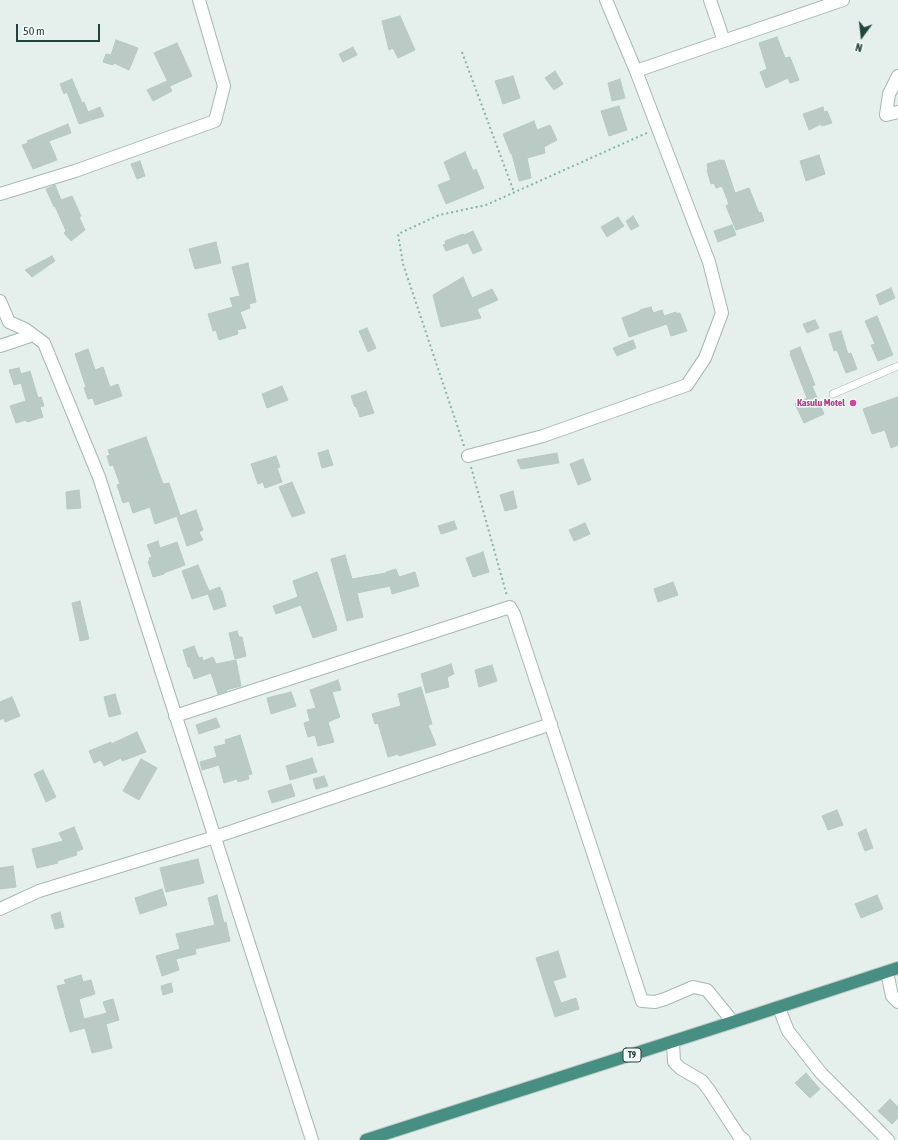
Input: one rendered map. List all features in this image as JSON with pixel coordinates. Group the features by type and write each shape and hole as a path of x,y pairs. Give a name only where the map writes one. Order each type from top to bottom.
{"highway":[{"name":"T9","path":"366,1140 893,970"}],"street":[{"path":"0,194 75,171 215,121 224,86 199,0"},
{"path":"468,456 543,436 687,385 705,358 722,313 709,262 636,71 606,0"},
{"path":"710,0 724,41"},
{"path":"636,71 843,0"},
{"path":"898,76 889,94 886,115 898,112"},
{"path":"0,301 9,322 25,329 44,343 98,477 312,1140"},
{"path":"0,346 33,335"},
{"path":"175,716 510,607 514,614 551,724 642,1002 655,1002 693,987 707,990 733,1022"},
{"path":"0,909 39,891 215,837 551,724"},
{"path":"893,970 892,996 898,1002"},
{"path":"779,1008 788,1031 821,1073 888,1140"},
{"path":"673,1042 674,1062 680,1068 702,1081 739,1136 744,1140"}],"lane":[{"path":"833,394 898,366"}],"path":[{"path":"462,52 514,192"},
{"path":"417,306 403,264 398,234 439,214 486,205 657,128"}],"building":[{"path":"400,16 415,50 398,58 393,48 389,50 382,21"},
{"path":"777,37 785,58 790,57 799,80 790,83 788,78 766,88 760,72 767,69 759,43"},
{"path":"116,40 138,48 129,70 114,63 113,65 103,62 106,54 111,55"},
{"path":"177,43 192,76 170,86 154,53"},
{"path":"353,47 357,55 343,62 339,54"},
{"path":"555,71 563,84 554,90 545,78"},
{"path":"513,76 520,98 503,104 495,81"},
{"path":"72,79 82,103 84,102 88,112 100,107 104,116 79,124 67,92 64,94 60,84"},
{"path":"620,79 625,98 612,101 608,83"},
{"path":"167,81 172,91 153,101 147,90"},
{"path":"619,106 627,130 609,136 601,111"},
{"path":"823,107 824,112 827,111 832,123 822,126 821,124 809,130 803,114"},
{"path":"534,121 537,130 550,125 557,140 544,147 545,153 527,158 531,178 519,181 512,154 503,134"},
{"path":"68,124 71,133 49,141 57,160 33,169 22,145 28,143 27,141"},
{"path":"465,152 473,171 476,169 484,188 446,204 438,185 451,180 444,162"},
{"path":"819,155 825,174 806,181 800,161"},
{"path":"724,160 735,193 749,188 759,213 761,212 764,221 736,230 726,206 729,204 722,186 716,188 714,183 711,184 707,170 707,164"},
{"path":"140,161 145,176 137,179 131,164"},
{"path":"55,185 61,200 72,196 81,216 79,217 85,230 71,241 64,233 66,231 46,189"},
{"path":"633,216 639,226 631,230 626,221"},
{"path":"618,217 624,226 607,237 601,227"},
{"path":"732,225 736,235 718,242 714,231"},
{"path":"473,231 482,250 473,254 468,243 446,251 443,245 446,244 445,241"},
{"path":"216,242 221,263 195,269 189,249"},
{"path":"52,256 55,261 32,277 25,270"},
{"path":"248,263 256,302 249,304 250,308 240,312 246,328 237,330 238,334 219,340 216,330 213,331 208,314 233,307 230,298 240,296 232,267"},
{"path":"463,277 472,298 492,289 498,300 477,309 481,318 441,327 433,295"},
{"path":"891,288 895,298 880,305 876,295"},
{"path":"651,307 653,313 662,310 664,316 676,312 676,314 680,313 687,331 671,336 667,324 629,337 622,318"},
{"path":"877,316 893,355 878,361 871,345 875,344 865,321"},
{"path":"815,320 819,328 807,333 803,324"},
{"path":"367,328 376,348 368,352 359,331"},
{"path":"841,331 848,354 851,353 857,369 846,373 837,350 834,351 829,334"},
{"path":"633,340 636,348 617,356 613,348"},
{"path":"800,347 815,385 812,386 824,414 804,423 795,404 807,398 790,354 790,351"},
{"path":"88,349 95,370 103,367 110,387 118,384 122,396 95,405 93,398 88,399 84,388 86,387 75,354"},
{"path":"19,368 21,374 30,371 38,398 41,397 44,406 40,407 43,417 27,422 26,420 16,423 10,406 26,401 21,383 14,385 9,370"},
{"path":"282,386 288,400 267,408 262,394"},
{"path":"366,391 374,413 360,417 351,396"},
{"path":"898,397 898,445 891,448 885,430 872,434 863,409"},
{"path":"146,437 163,484 169,483 180,515 155,524 150,507 133,513 129,501 123,503 117,485 120,484 113,465 110,466 107,456 110,455 108,450"},
{"path":"328,450 333,465 322,468 318,453"},
{"path":"557,453 559,463 521,469 517,460"},
{"path":"276,456 280,467 277,468 282,482 265,488 263,482 258,484 251,464"},
{"path":"583,459 591,480 578,485 570,464"},
{"path":"292,482 305,513 292,517 279,487"},
{"path":"79,490 81,508 67,509 66,492"},
{"path":"513,491 517,508 505,511 500,495"},
{"path":"196,510 203,530 199,532 203,540 187,546 177,517"},
{"path":"454,521 457,529 441,534 438,526"},
{"path":"585,523 590,534 574,541 569,530"},
{"path":"158,541 160,548 177,542 185,565 153,577 148,561 150,561 149,558 152,557 147,545"},
{"path":"483,552 489,572 473,577 466,558"},
{"path":"345,555 352,579 386,573 396,569 399,577 415,572 419,586 392,594 390,586 357,593 363,617 347,621 331,559"},
{"path":"198,565 209,591 220,587 226,606 214,610 208,594 192,599 182,571"},
{"path":"317,572 337,630 313,638 301,605 276,614 273,606 298,597 293,581"},
{"path":"673,582 678,595 658,602 654,589"},
{"path":"80,601 89,639 80,641 72,603"},
{"path":"237,631 239,637 242,637 246,656 235,659 229,633"},
{"path":"194,646 199,658 202,657 203,661 213,657 216,664 236,660 241,686 218,694 211,673 194,679 190,667 188,667 183,650"},
{"path":"451,664 454,674 447,677 449,687 426,693 421,674"},
{"path":"492,665 497,681 479,687 475,670"},
{"path":"338,680 341,690 332,692 340,717 328,722 334,742 318,746 315,735 308,737 304,723 310,721 307,710 316,708 310,690"},
{"path":"421,687 432,724 428,725 436,745 399,756 398,754 388,757 378,723 375,724 372,714 401,706 398,694"},
{"path":"291,692 296,706 271,714 267,698"},
{"path":"115,694 121,714 109,717 104,697"},
{"path":"12,697 20,716 5,722 4,718 0,720 0,702"},
{"path":"216,718 220,727 199,734 196,725"},
{"path":"137,732 146,752 122,761 121,758 104,766 101,760 94,763 89,751 111,742 111,744"},
{"path":"240,735 252,774 248,775 249,779 238,782 237,779 224,783 219,765 202,770 200,762 217,757 214,747 226,744 225,740"},
{"path":"312,758 317,772 290,780 286,766"},
{"path":"141,759 157,768 139,800 123,791"},
{"path":"43,770 56,797 46,802 34,774"},
{"path":"324,776 328,786 316,789 313,779"},
{"path":"291,784 295,796 272,803 268,791"},
{"path":"837,810 843,825 828,830 822,816"},
{"path":"74,827 83,849 76,852 77,855 57,861 58,863 37,868 32,849 63,841 59,833"},
{"path":"866,829 873,848 865,851 858,833"},
{"path":"198,859 204,883 166,892 160,868"},
{"path":"13,866 16,887 0,889 0,868"},
{"path":"162,889 167,905 140,914 135,898"},
{"path":"217,895 224,923 226,922 230,941 195,949 196,954 176,959 179,970 162,976 156,956 180,949 176,934 215,925 208,898"},
{"path":"877,895 883,909 861,918 855,904"},
{"path":"60,912 64,927 55,929 51,915"},
{"path":"558,951 566,977 553,981 561,1003 576,998 579,1009 555,1017 536,958"},
{"path":"81,975 83,982 91,980 95,994 79,999 84,1019 107,1013 103,1002 113,999 119,1020 106,1024 112,1048 92,1053 85,1028 70,1032 57,986 66,984 64,980"},
{"path":"171,983 173,992 163,995 161,986"},
{"path":"806,1073 820,1089 810,1098 795,1083"},
{"path":"890,1099 898,1107 898,1118 892,1124 878,1111"}],"place":[{"name":"Kasulu Motel","path":"853,403"}]}
